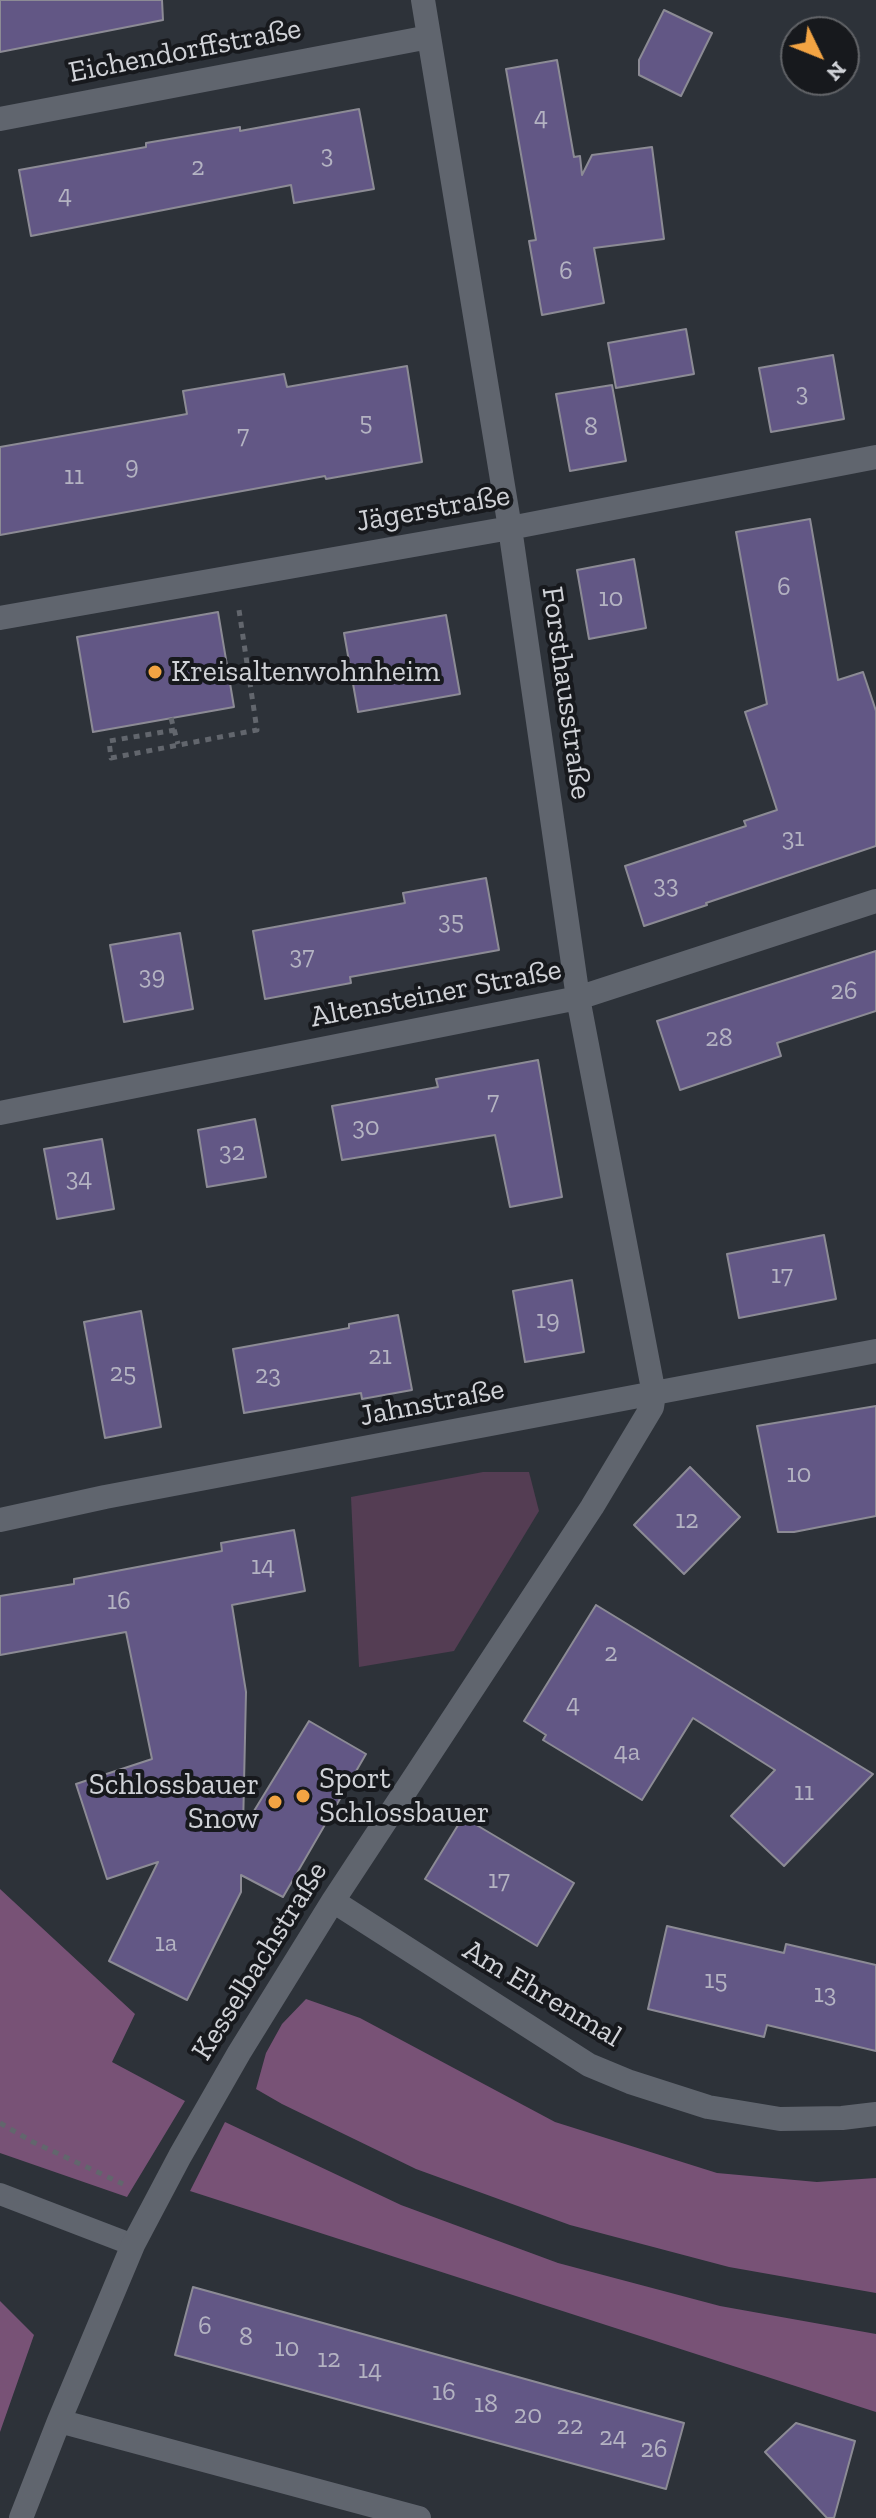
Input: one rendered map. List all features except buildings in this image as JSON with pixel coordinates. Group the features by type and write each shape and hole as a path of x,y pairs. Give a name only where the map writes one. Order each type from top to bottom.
{"street":[{"name":"Forsthausstraße","path":"423,0 510,528 578,998 654,1394"},
{"name":"Eichendorffstraße","path":"0,119 429,37"},
{"name":"Jägerstraße","path":"0,618 510,528 876,457"},
{"name":"Altensteiner Straße","path":"0,1113 578,998 876,901"},
{"name":"Jahnstraße","path":"0,1520 105,1497 876,1351"},
{"name":"Kesselbachstraße","path":"21,2518 133,2245 180,2156 239,2053 333,1901 645,1423 654,1394"},
{"name":"Am Ehrenmal","path":"333,1901 589,2065 630,2082 708,2107 780,2119 876,2114"},
{"path":"59,2421 419,2518"}],"lane":[{"path":"0,2194 133,2245"}],"path":[{"path":"175,730 109,741 111,758 257,730 233,577"},
{"path":"171,718 178,745"},
{"path":"0,2123 33,2142 157,2200"}],"shaded area":[{"path":"483,1472 529,1472 539,1511 454,1651 359,1667 351,1497"},
{"path":"0,1889 135,2014 112,2062 185,2101 127,2197 0,2153"},
{"path":"306,1999 360,2018 555,2122 717,2173 817,2182 876,2178 876,2293 729,2267 570,2225 416,2169 282,2104 256,2089 266,2053 282,2024"},
{"path":"225,2122 401,2205 558,2263 720,2306 876,2334 876,2412 190,2191"},
{"path":"0,2301 34,2335 0,2432"}],"place":[{"name":"Kreisaltenwohnheim","path":"155,672"},
{"name":"Sport Schlossbauer","path":"303,1796"},
{"name":"Schlossbauer Snow","path":"275,1802"}]}
